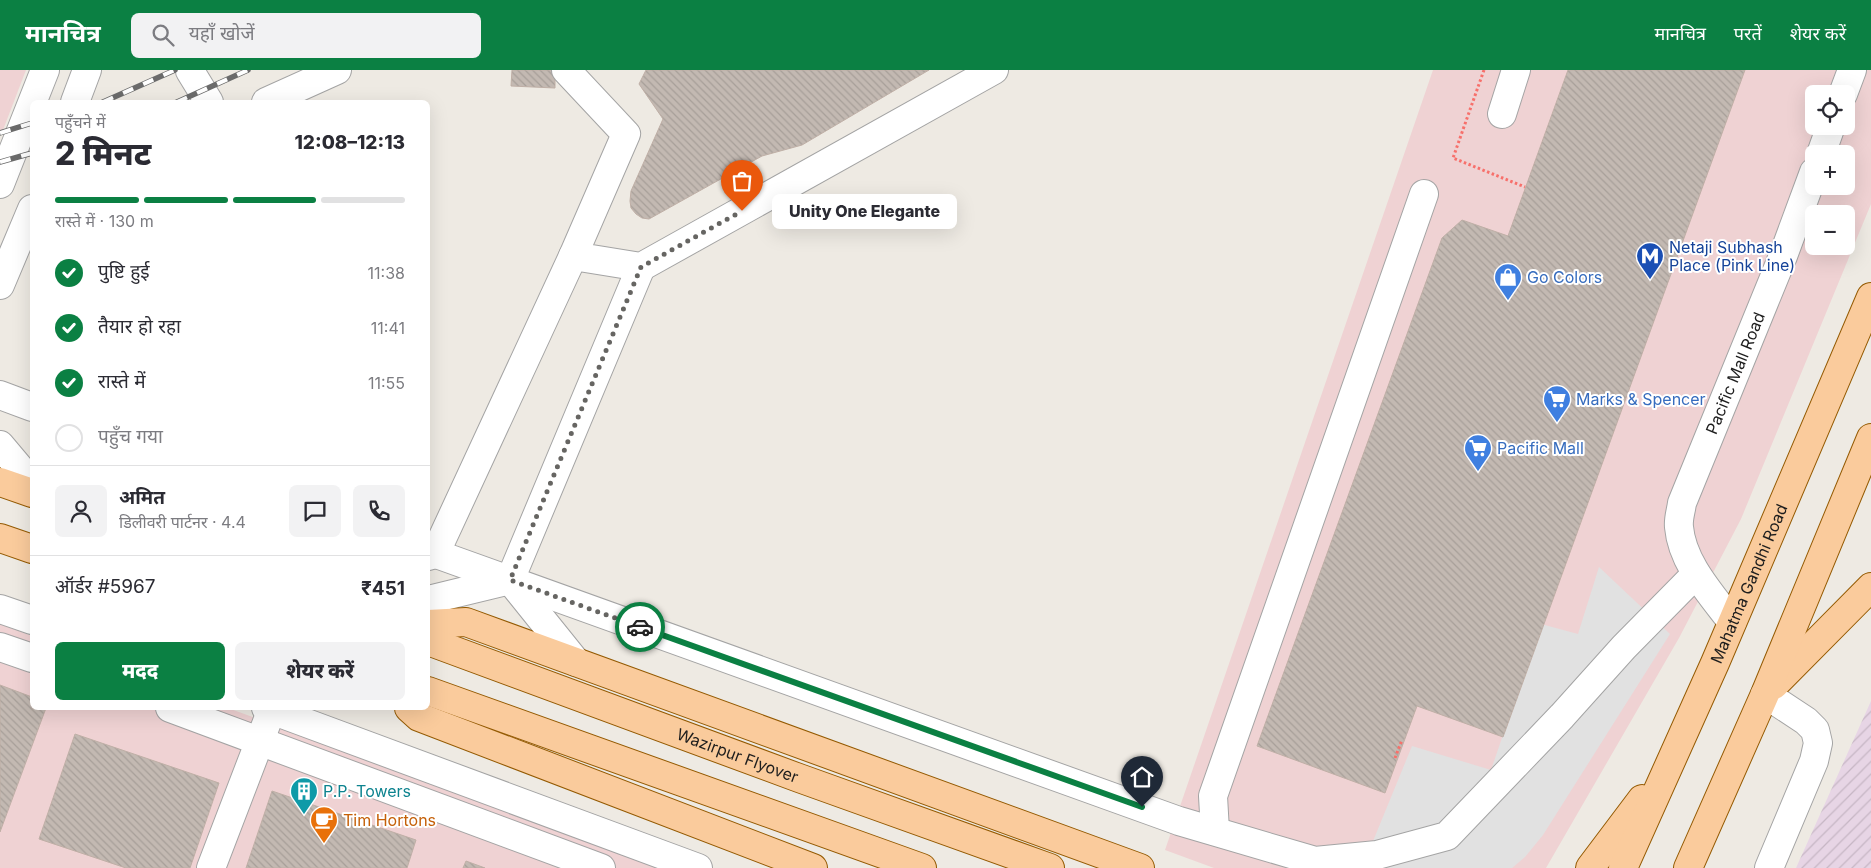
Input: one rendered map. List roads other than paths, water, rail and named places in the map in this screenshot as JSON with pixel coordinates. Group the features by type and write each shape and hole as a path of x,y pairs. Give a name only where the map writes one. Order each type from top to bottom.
{"main road":[{"name":"Mahatma Gandhi Road","path":"1623,868 1732,622 1871,297"},
{"path":"1688,868 1765,694 1871,438"},
{"path":"0,482 30,492"},
{"path":"0,538 30,548"},
{"path":"1765,694 1871,587"},
{"path":"430,624 466,622 1140,868"},
{"name":"Wazirpur Flyover","path":"430,642 790,775 1050,868"},
{"path":"430,692 922,868"},
{"path":"411,710 419,717 813,868"},
{"path":"1590,868 1672,757"}],"street":[{"path":"33,100 45,70"},
{"path":"76,100 87,70"},
{"path":"190,70 208,100"},
{"path":"270,100 337,70"},
{"path":"566,70 626,134 573,256 430,553 510,580 1179,821 1315,861 1377,855 1447,836 1562,716 1624,647 1696,574"},
{"path":"510,580 641,267 994,70"},
{"path":"1502,114 1516,70"},
{"path":"1846,85 1852,70"},
{"path":"0,184 30,108"},
{"path":"1215,831 1213,796 1424,194"},
{"name":"Pacific Mall Road","path":"1732,622 1696,574 1682,542 1678,525 1682,503 1783,256 1806,195"},
{"path":"0,285 30,214"},
{"path":"573,256 641,267"},
{"path":"0,395 30,406"},
{"path":"0,445 30,482"},
{"path":"430,600 510,580"},
{"path":"510,580 576,662"},
{"path":"0,609 30,619"},
{"path":"0,647 30,657"},
{"path":"1765,694 1806,721 1815,730 1818,743 1814,761 1769,868"},
{"path":"176,710 260,740 594,867 605,834"},
{"path":"210,868 260,740 268,710"},
{"path":"274,710 698,868"}],"railway":[{"path":"108,100 175,70"},
{"path":"181,100 248,70"},
{"path":"0,133 30,124"},
{"path":"0,162 30,154"}],"place":[{"name":"Unity One Elegante","path":"742,211"},
{"name":"Netaji Subhash Place (Pink Line)","path":"1650,280"},
{"name":"Go Colors","path":"1508,301"},
{"name":"Marks & Spencer","path":"1557,423"},
{"name":"Pacific Mall","path":"1478,472"},
{"name":"P.P. Towers","path":"304,815"},
{"name":"Tim Hortons","path":"324,844"}]}
